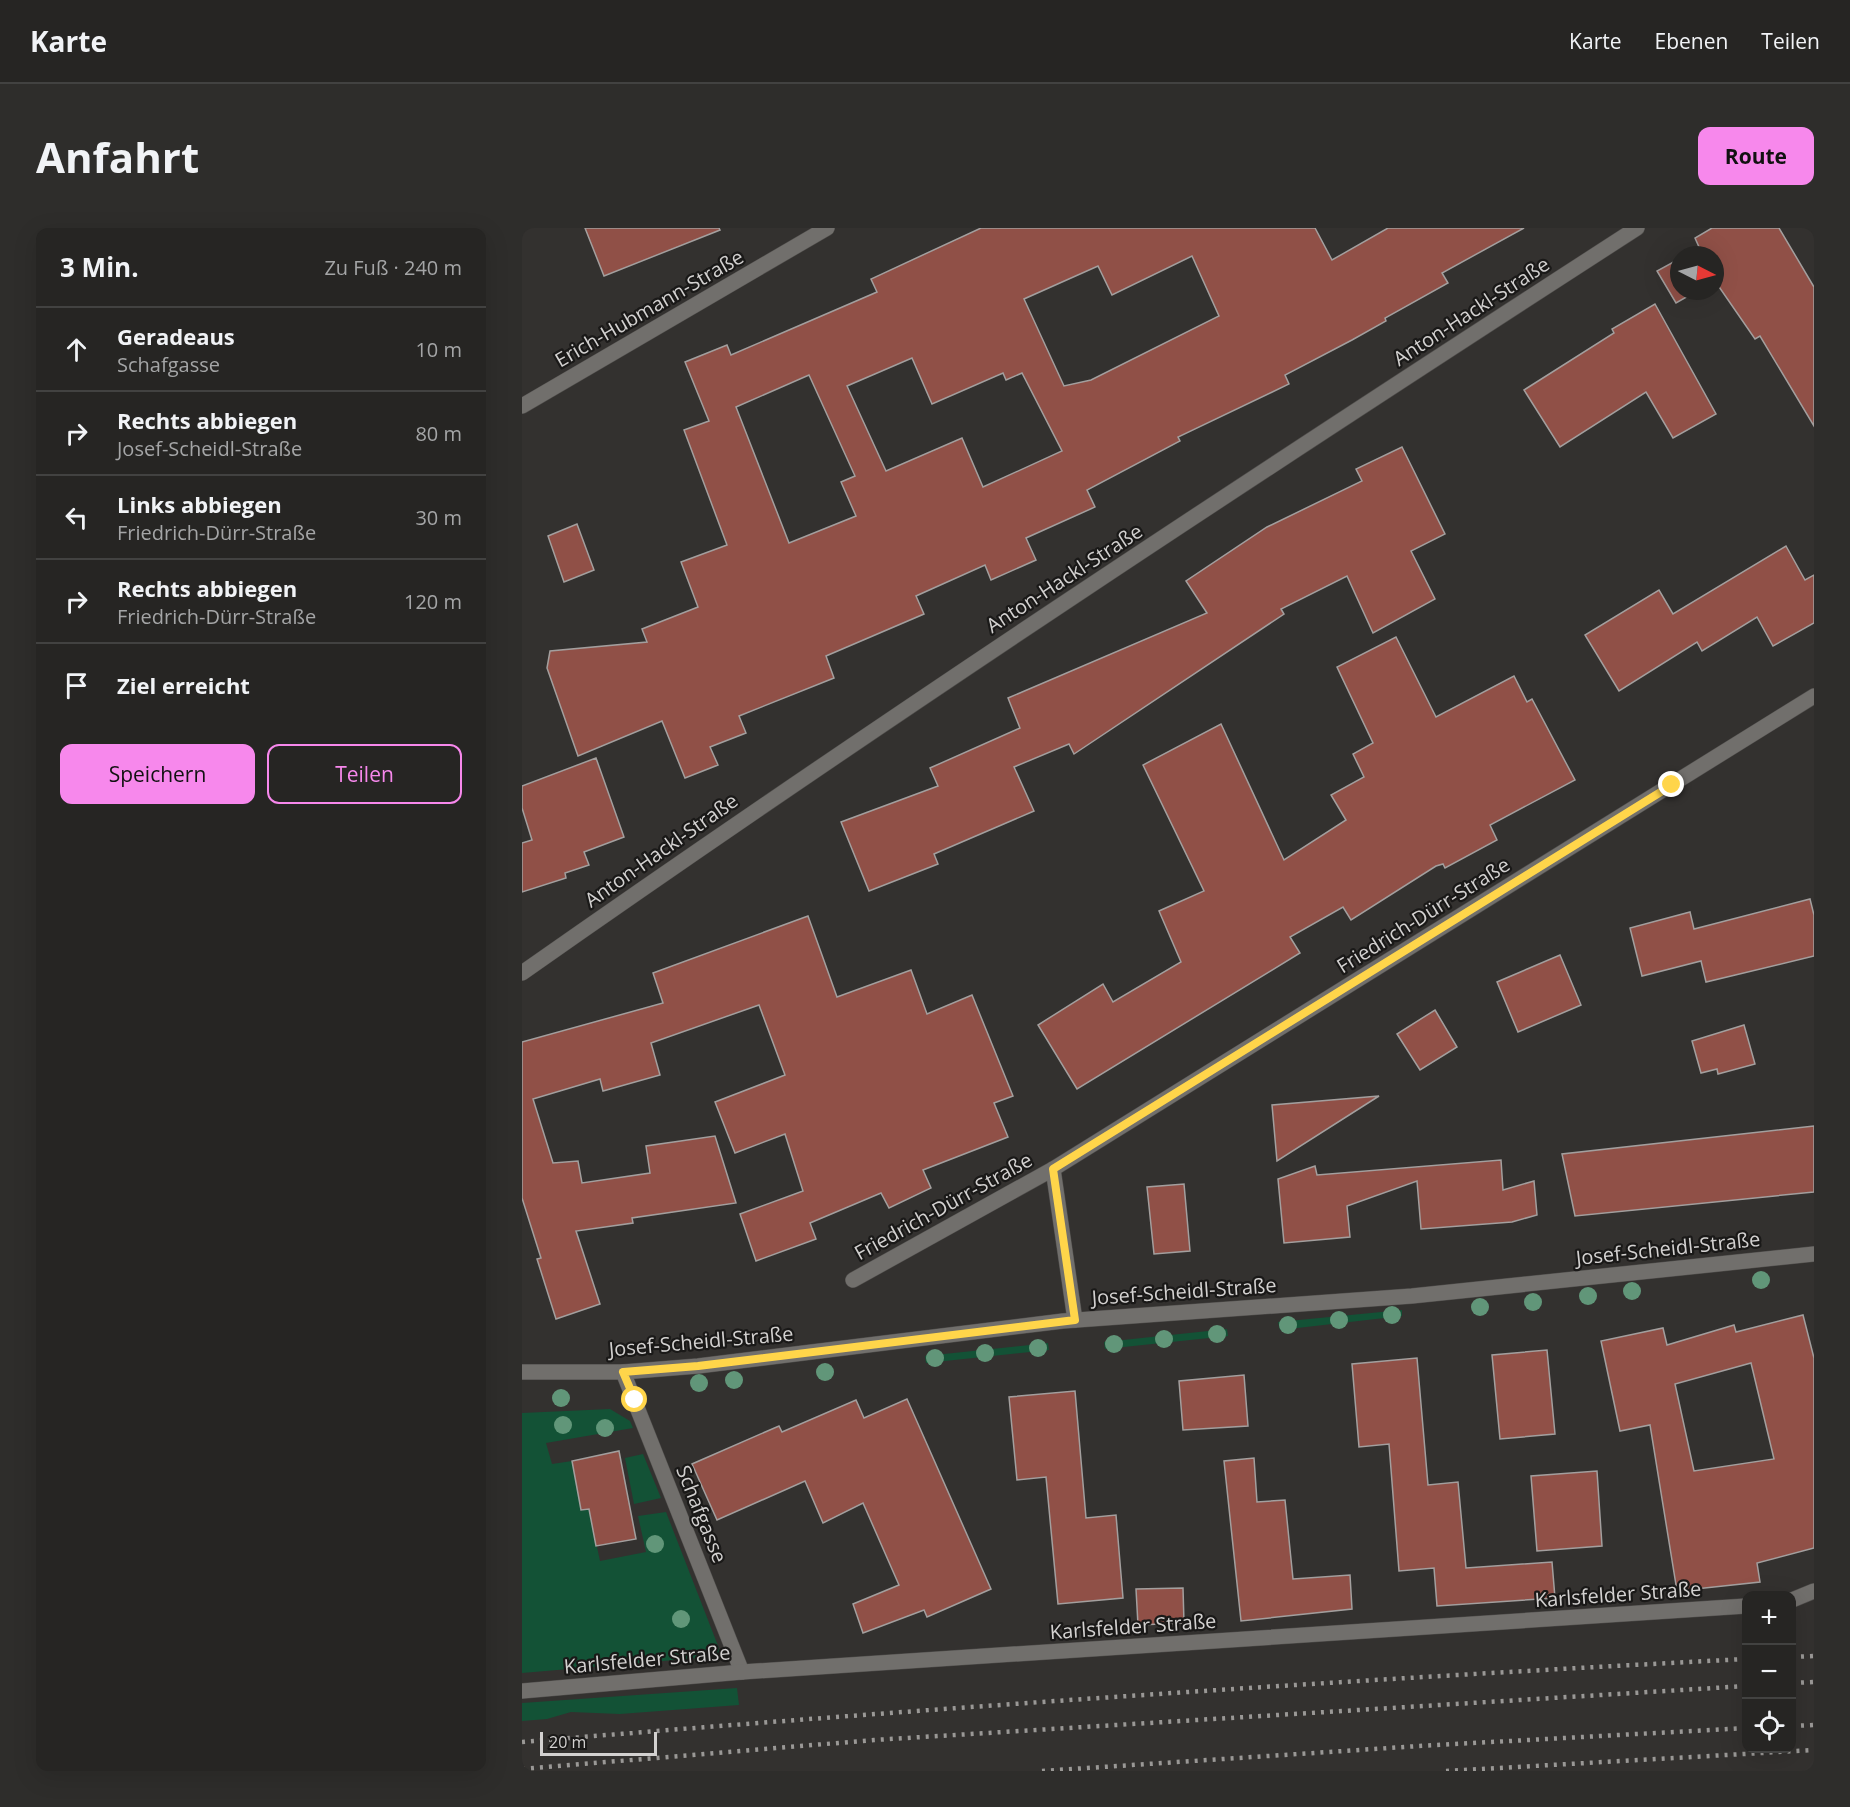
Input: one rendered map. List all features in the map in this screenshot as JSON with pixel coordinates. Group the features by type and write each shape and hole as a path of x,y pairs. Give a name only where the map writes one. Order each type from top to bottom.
{"street":[{"name":"Erich-Hubmann-Straße","path":"522,406 827,228"},
{"name":"Anton-Hackl-Straße","path":"522,973 798,780 1092,584 1636,228"},
{"name":"Friedrich-Dürr-Straße","path":"853,1280 1053,1169 1814,696"},
{"name":"Friedrich-Dürr-Straße","path":"1053,1169 1075,1320"},
{"name":"Josef-Scheidl-Straße","path":"522,1372 623,1372 698,1366 1075,1320 1412,1296 1814,1254"},
{"name":"Schafgasse","path":"623,1372 742,1672"},
{"path":"1796,1598 1814,1592"},
{"name":"Karlsfelder Straße","path":"522,1691 742,1672 1742,1606"}],"green space":[{"path":"1402,1310 1402,1316 1280,1330 1278,1322"},
{"path":"1227,1329 1228,1336 1105,1349 1104,1342"},
{"path":"1048,1343 1049,1350 926,1363 925,1356"},
{"path":"610,1409 630,1421 633,1428 546,1443 552,1464 572,1461 581,1510 589,1509 600,1561 646,1552 638,1516 666,1512 722,1656 522,1673 522,1413"},
{"path":"643,1454 661,1498 634,1504 625,1458"},
{"path":"737,1688 739,1705 620,1714 571,1712 547,1719 522,1721 522,1703"}],"building":[{"path":"585,228 719,228 720,230 604,276"},
{"path":"981,228 1315,228 1332,260 1388,228 1524,228 1442,273 1448,283 1385,318 1386,321 1285,375 1289,384 1178,437 1180,441 1087,490 1095,507 1026,538 1036,560 991,580 985,565 916,596 924,614 826,656 834,678 739,716 746,733 710,747 718,765 685,778 662,721 578,756 547,668 550,651 647,642 642,629 698,607 681,562 727,545 684,430 709,421 685,362 727,345 731,355 877,292 871,279","holes":["1192,256 1219,316 1091,380 1064,386 1024,299 1098,266 1112,295","912,358 932,404 1003,373 1006,380 1022,373 1062,451 983,487 962,438 886,471 847,386","809,375 855,476 841,482 856,516 789,543 736,407"]},
{"path":"1712,228 1779,228 1814,287 1814,426 1760,336 1755,339 1724,294 1724,246 1699,246 1695,238"},
{"path":"1670,264 1670,293 1657,271"},
{"path":"1655,304 1716,414 1673,438 1646,392 1560,447 1524,390 1614,333 1612,329"},
{"path":"1402,447 1445,534 1411,551 1435,599 1373,633 1347,576 1281,609 1284,614 1074,754 1069,744 1014,767 1034,811 934,854 938,864 869,891 841,822 938,786 930,768 1020,728 1008,698 1207,613 1186,581 1267,527 1362,481 1356,469"},
{"path":"577,524 594,570 564,582 548,536"},
{"path":"1786,546 1805,580 1814,575 1814,623 1773,646 1757,617 1702,651 1697,642 1619,691 1585,635 1659,590 1673,614"},
{"path":"1396,637 1436,717 1514,676 1527,702 1532,699 1575,780 1490,825 1497,840 1445,868 1443,864 1436,866 1351,920 1343,907 1290,937 1300,953 1077,1089 1038,1025 1103,984 1113,1002 1181,962 1159,911 1204,891 1143,765 1221,724 1284,860 1346,820 1331,795 1364,777 1353,754 1373,743 1337,667"},
{"path":"596,758 624,837 584,852 589,865 565,873 566,878 522,892 522,843 532,840 522,808 522,786"},
{"path":"1810,899 1814,915 1814,956 1706,982 1701,961 1642,976 1630,928 1690,912 1694,929"},
{"path":"808,916 837,997 911,970 927,1014 972,995 1013,1096 994,1103 1008,1137 923,1170 931,1188 889,1208 881,1193 810,1223 816,1239 756,1261 740,1214 803,1191 785,1134 735,1153 715,1102 785,1075 759,1005 651,1043 660,1075 603,1091 600,1079 533,1099 553,1163 578,1161 582,1183 650,1173 646,1146 715,1136 736,1203 632,1218 633,1223 576,1231 600,1304 556,1319 537,1259 541,1258 522,1198 522,1042 663,1003 653,973"},
{"path":"1560,955 1581,1005 1518,1032 1497,982"},
{"path":"1435,1010 1457,1047 1420,1070 1397,1034"},
{"path":"1744,1025 1755,1064 1718,1074 1717,1069 1701,1073 1692,1041"},
{"path":"1379,1096 1277,1161 1272,1105"},
{"path":"1814,1126 1814,1192 1575,1216 1562,1154"},
{"path":"1501,1160 1503,1190 1534,1181 1537,1215 1512,1222 1421,1229 1417,1181 1347,1206 1350,1237 1284,1243 1278,1179 1315,1166 1317,1175"},
{"path":"1184,1184 1190,1251 1154,1254 1147,1187"},
{"path":"1803,1315 1814,1358 1814,1548 1757,1563 1760,1582 1677,1591 1650,1425 1620,1431 1601,1341 1663,1328 1667,1345 1734,1325 1736,1332","holes":["1751,1363 1774,1459 1694,1471 1675,1384"]},
{"path":"1547,1350 1555,1434 1500,1439 1492,1355"},
{"path":"1417,1358 1428,1485 1458,1482 1466,1568 1552,1562 1555,1598 1437,1606 1434,1568 1399,1571 1389,1444 1359,1447 1352,1364"},
{"path":"1244,1375 1248,1426 1183,1430 1179,1381"},
{"path":"1075,1391 1086,1518 1116,1515 1123,1598 1058,1604 1046,1477 1017,1480 1009,1397"},
{"path":"907,1399 991,1589 927,1617 924,1610 863,1633 853,1604 899,1585 863,1503 823,1523 805,1481 717,1520 692,1464 779,1426 782,1432 856,1400 864,1418"},
{"path":"619,1451 636,1539 596,1546 589,1509 581,1510 572,1461"},
{"path":"1254,1458 1257,1502 1285,1500 1293,1579 1350,1575 1352,1609 1241,1621 1224,1461"},
{"path":"1597,1471 1602,1546 1537,1551 1531,1476"},
{"path":"1183,1588 1184,1623 1138,1625 1136,1589"}],"railway":[{"path":"1796,1657 1814,1656"},
{"path":"522,1742 1134,1696 1742,1659"},
{"path":"1796,1683 1814,1682"},
{"path":"522,1769 874,1740 1742,1686"},
{"path":"1796,1726 1814,1725"},
{"path":"1042,1771 1419,1746 1742,1728"},
{"path":"1446,1771 1814,1750"}],"route":[{"path":"635,1400 623,1372 698,1366 1075,1320 1053,1169 1672,785"}]}
